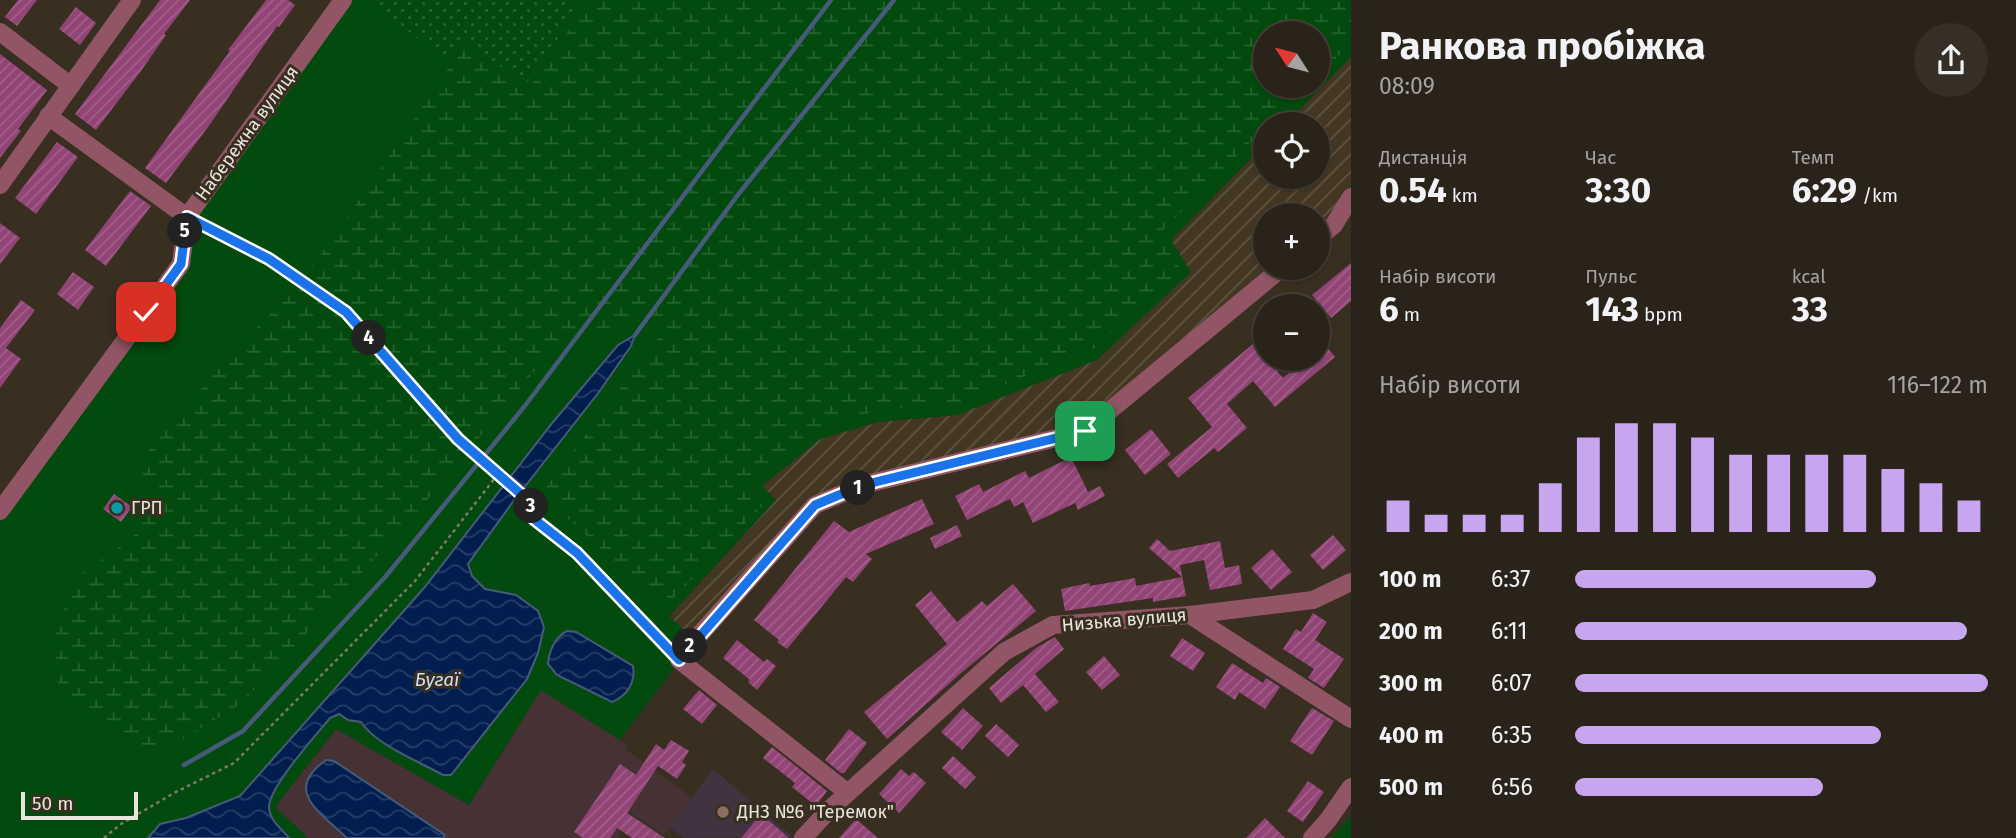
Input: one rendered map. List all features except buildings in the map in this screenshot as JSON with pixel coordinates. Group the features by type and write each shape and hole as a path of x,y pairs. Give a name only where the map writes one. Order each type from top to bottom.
{"street":[{"path":"0,185 132,0"},
{"name":"Набережна вулиця","path":"0,510 181,264 187,217 343,0"},
{"path":"0,33 71,86"},
{"path":"48,116 187,217"},
{"path":"1330,228 1351,197"},
{"path":"848,793 679,660 815,505 863,485 1085,431 1267,280"},
{"name":"Низька вулиця","path":"803,838 830,809 1004,652 1054,625 1190,615 1313,600 1351,582"},
{"path":"1190,615 1351,719"},
{"path":"1312,838 1351,788"}],"path":[{"path":"187,217 269,259 346,312 458,439 530,502 534,519 577,553 679,660"},
{"path":"104,838 121,824 174,793 234,763 415,581 500,475"}],"shaded area":[{"path":"1351,57 1351,196 1330,223 1330,203 1253,203 1253,280 1267,280 1085,431 815,505 695,640 669,617 776,500 762,486 820,439 878,422 957,415 1171,241 1253,156 1253,189 1330,189 1330,112 1297,112 1311,98 1330,98 1330,78"},
{"path":"541,690 627,745 625,749 692,798 664,835 631,813 619,830 619,838 308,838 275,807 336,729 469,805"},
{"name":"ДНЗ №6 \"Теремок\"","path":"713,769 793,837 684,838 670,827"}],"green space":[{"path":"352,0 1351,0 1351,57 1330,78 1330,21 1253,21 1253,98 1311,98 1297,112 1253,112 1253,156 1171,240 1191,272 1097,360 957,415 878,422 820,439 762,486 776,500 669,616 695,640 620,740 541,690 469,805 336,729 275,807 308,838 289,838 270,812 275,791 283,778 330,718 339,714 347,720 362,722 377,738 398,752 443,775 451,775 527,679 516,595 481,585 468,564 599,392 631,346 634,339 632,336 618,345 553,422 424,588 240,796 186,818 160,824 148,838 0,838 0,519 189,269 194,220"},
{"path":"369,0 569,0 579,8 526,84 464,41 446,61"},
{"path":"577,0 1351,0 1351,43 1330,64 1330,21 1253,21 1253,98 1296,98 1281,112 1253,112 1253,140 1160,233 1182,272 1093,349 960,402 878,410 812,430 750,486 766,502 665,607 541,494 678,312 562,338 419,510 242,703 157,755 111,734 55,680 56,629 77,577 132,538 160,498 136,465 237,347 293,292 450,66 467,47 528,90 585,7"},
{"path":"1351,816 1351,838 1331,838"}],"water":[{"name":"Бугаї","path":"635,335 631,346 599,392 468,564 472,576 485,589 516,595 538,611 544,627 538,653 527,679 451,775 443,775 398,752 377,738 361,722 348,720 339,714 330,718 305,748 271,798 271,816 289,838 148,838 160,824 186,818 240,796 424,588 553,422 618,345"},
{"path":"567,631 576,632 633,666 632,683 622,696 612,702 557,675 548,664 550,654 553,645"},
{"path":"326,760 334,761 445,835 443,838 347,838 317,811 306,792 307,782 313,771"}],"waterway":[{"path":"184,765 243,731 386,576 524,407 831,0"},
{"path":"635,335 737,196 894,0"}],"place":[{"name":"ГРП","path":"117,508"},
{"name":"ДНЗ №6 \"Теремок\"","path":"723,812"}],"route":[{"path":"146,312 181,264 187,217 269,259 346,312 458,439 530,502 534,519 577,553 679,660 815,505 863,485 1085,431"}]}
